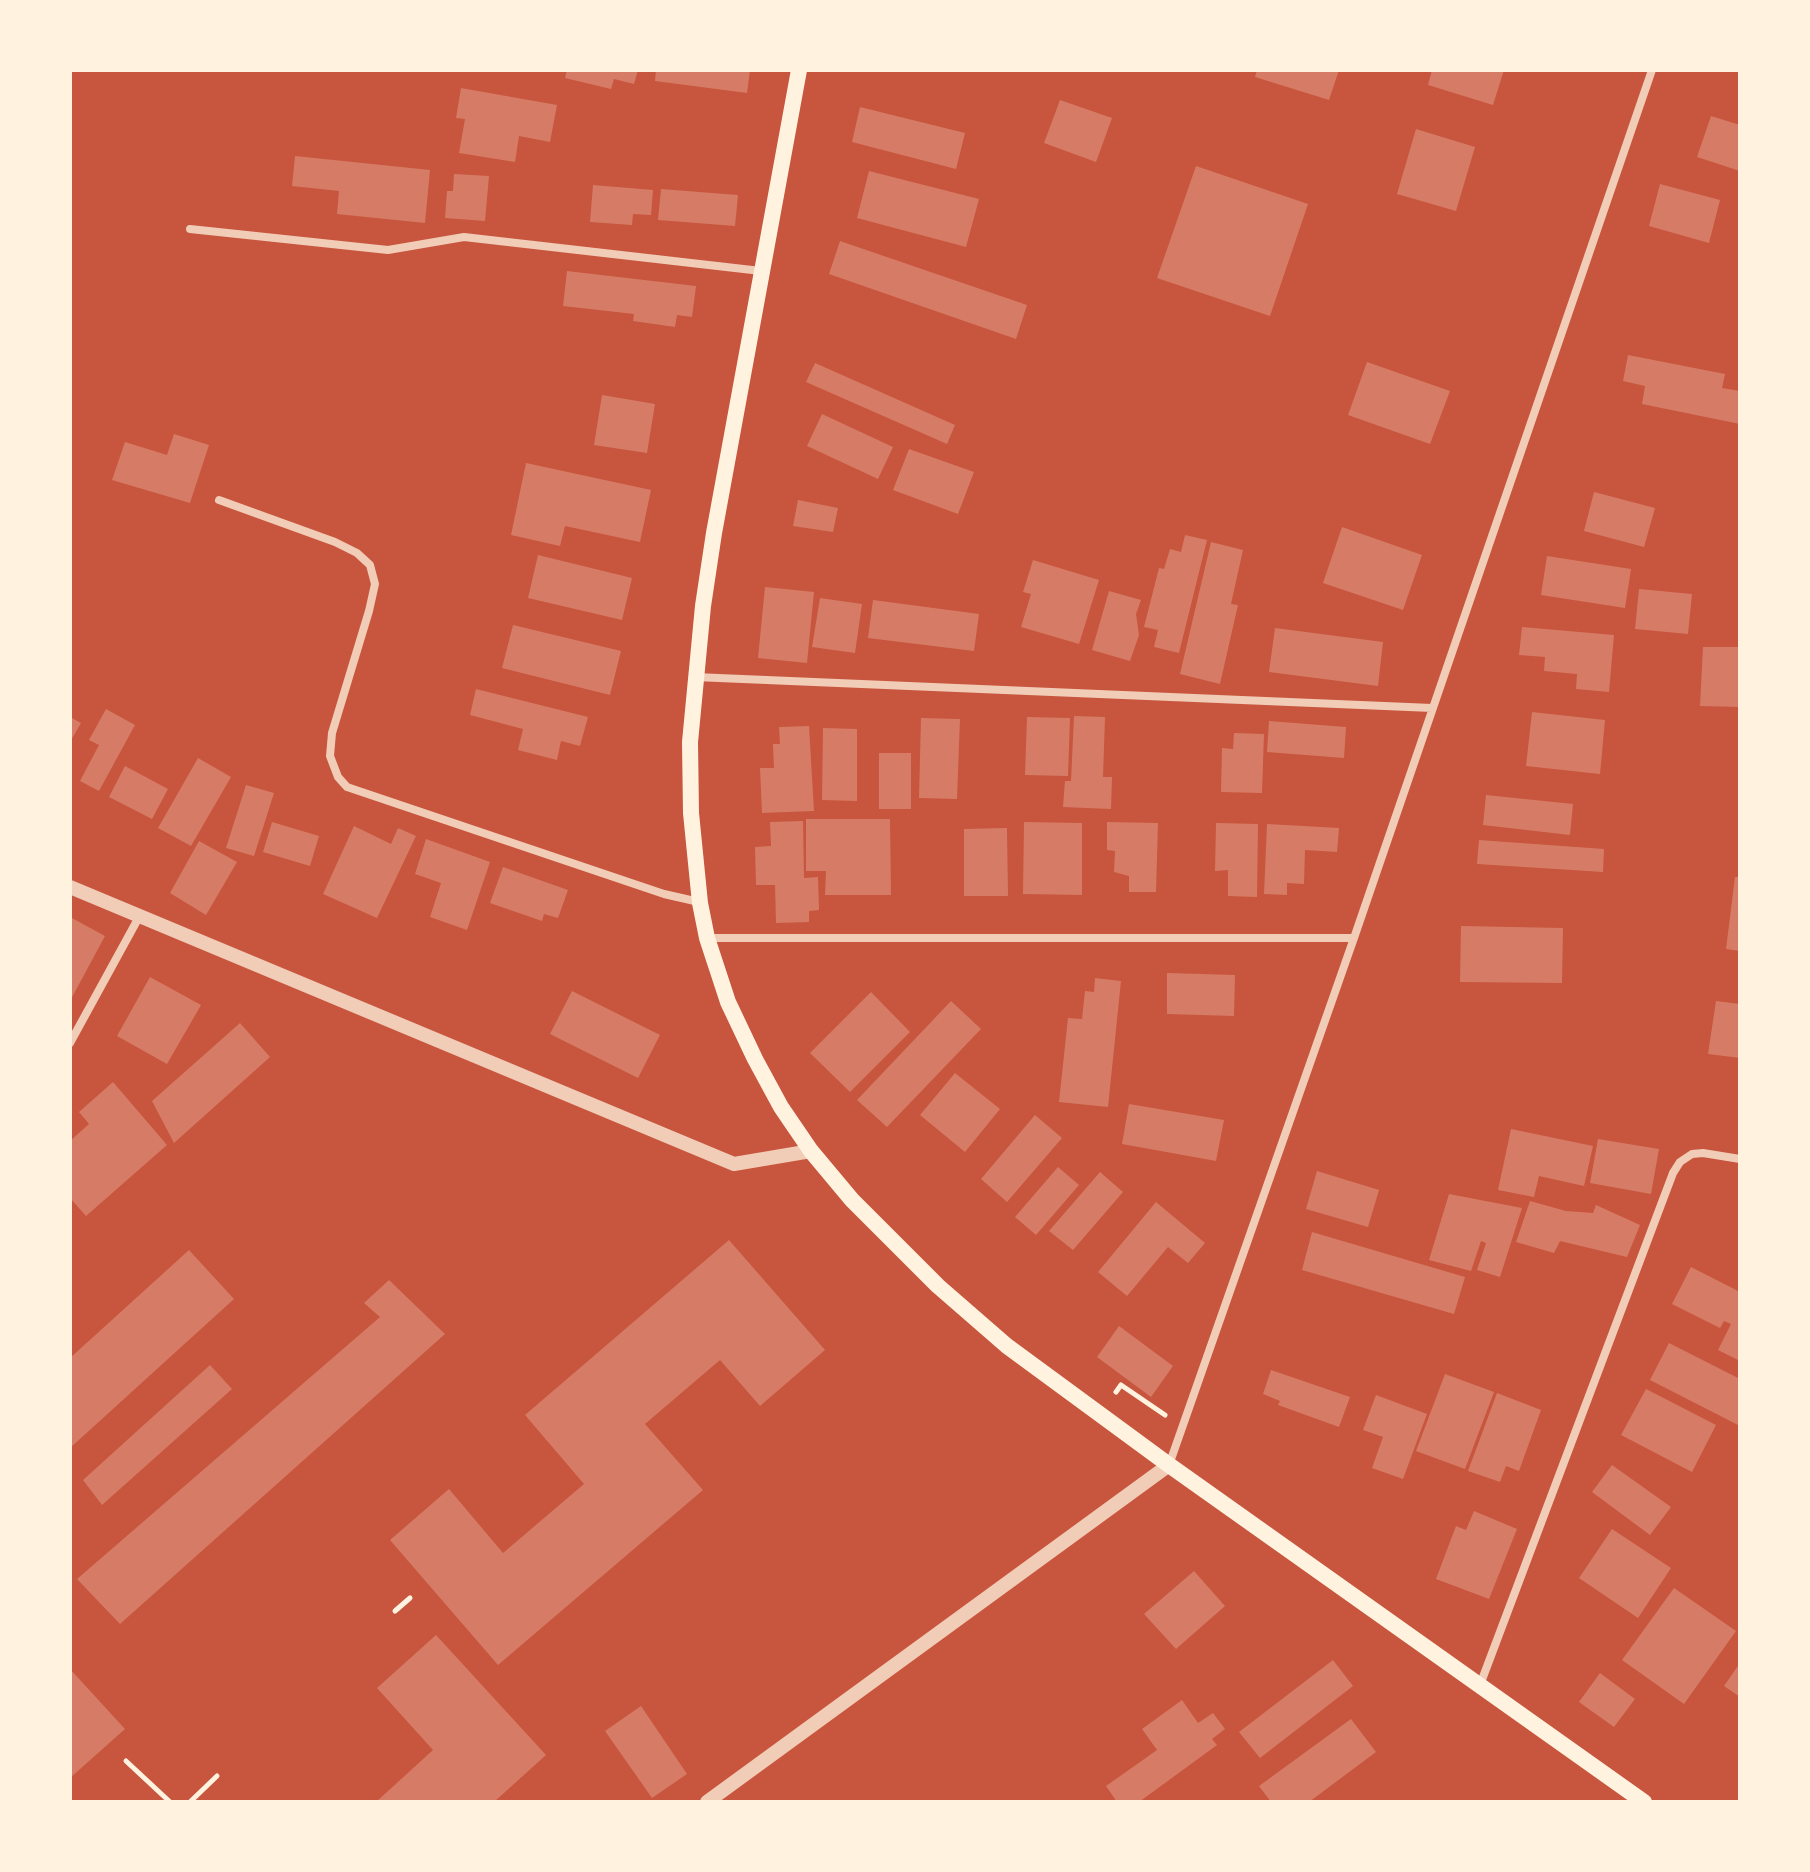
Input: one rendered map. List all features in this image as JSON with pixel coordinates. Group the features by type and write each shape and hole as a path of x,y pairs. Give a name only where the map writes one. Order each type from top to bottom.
{"main road":[{"path":"799,70 712,547 690,742 691,813 700,903 707,938 728,1002 755,1059 781,1107 811,1151 852,1200 960,1306 1007,1346 1169,1465 1644,1802"}],"street":[{"path":"707,1802 1169,1465 1652,70"},
{"path":"190,229 388,250 464,237 761,271"},
{"path":"219,500 335,542 357,553 370,565 375,584 369,611 332,733 330,756 338,777 347,787 664,894 700,903"},
{"path":"695,677 1432,708"},
{"path":"70,887 734,1164 811,1151"},
{"path":"70,1043 139,917"},
{"path":"707,938 1354,938"},
{"path":"1480,1687 1673,1173 1680,1162 1692,1154 1740,1159"}],"path":[{"path":"395,1611 410,1598"},
{"path":"126,1761 170,1802"},
{"path":"190,1802 217,1776"}],"building":[{"path":"567,70 638,70 634,84 614,79 611,89 565,78"},
{"path":"656,70 750,70 747,93 655,81"},
{"path":"1257,70 1339,70 1329,100 1255,77"},
{"path":"1432,70 1504,70 1493,105 1428,85"},
{"path":"461,88 557,105 550,142 519,136 515,162 459,153 465,119 456,118"},
{"path":"1060,100 1112,118 1096,162 1044,143"},
{"path":"860,107 965,133 956,169 852,142"},
{"path":"1711,116 1740,125 1740,171 1697,157"},
{"path":"1416,129 1475,147 1456,211 1397,194"},
{"path":"295,156 430,170 425,223 337,214 339,191 292,186"},
{"path":"1196,166 1308,204 1270,316 1157,278"},
{"path":"869,171 979,199 966,247 857,218"},
{"path":"454,174 489,176 485,221 445,218 447,191 453,191"},
{"path":"1660,184 1720,200 1709,243 1649,226"},
{"path":"593,185 653,190 651,215 633,214 632,225 590,222"},
{"path":"661,189 738,195 735,226 658,220"},
{"path":"840,241 1027,305 1016,339 829,274"},
{"path":"567,271 696,286 692,317 677,315 675,327 633,321 634,314 563,306"},
{"path":"1628,355 1725,374 1722,388 1740,391 1740,424 1642,404 1645,386 1623,381"},
{"path":"1367,362 1450,391 1430,444 1348,415"},
{"path":"815,363 955,425 947,444 806,382"},
{"path":"602,395 655,404 647,453 594,445"},
{"path":"822,414 893,447 878,479 807,446"},
{"path":"174,434 209,445 190,503 112,480 125,442 167,455"},
{"path":"909,449 974,472 958,514 893,490"},
{"path":"526,463 651,490 640,542 565,526 560,546 511,535"},
{"path":"1594,492 1655,508 1644,547 1584,531"},
{"path":"798,500 838,508 833,532 793,526"},
{"path":"1342,527 1422,555 1403,610 1323,583"},
{"path":"1185,535 1207,540 1179,653 1154,647 1158,630 1144,627 1159,568 1164,569 1170,549 1181,552"},
{"path":"1211,542 1243,550 1231,604 1238,605 1220,684 1180,674"},
{"path":"538,555 632,578 622,620 528,598"},
{"path":"1547,556 1631,569 1625,608 1541,595"},
{"path":"1033,560 1099,580 1079,644 1021,627 1031,594 1023,592"},
{"path":"765,587 814,592 807,663 758,658"},
{"path":"1639,589 1692,594 1688,634 1635,629"},
{"path":"1109,591 1141,600 1136,614 1139,635 1130,661 1092,650"},
{"path":"820,598 862,604 855,653 812,647"},
{"path":"873,600 979,614 974,651 868,638"},
{"path":"513,625 621,651 610,695 502,668"},
{"path":"1522,627 1614,635 1609,692 1576,689 1577,674 1544,671 1545,657 1519,655"},
{"path":"1275,628 1383,642 1378,686 1269,672"},
{"path":"1703,647 1740,647 1740,707 1700,706"},
{"path":"476,689 588,717 580,746 561,741 557,760 518,750 523,729 470,715"},
{"path":"106,709 135,725 99,791 80,781 99,745 89,740"},
{"path":"1532,712 1605,720 1600,774 1526,766"},
{"path":"1074,716 1105,717 1103,777 1112,777 1111,809 1063,807 1065,781 1071,781"},
{"path":"70,717 81,723 70,742"},
{"path":"1027,717 1070,718 1068,776 1025,775"},
{"path":"921,718 960,719 957,799 919,798"},
{"path":"1269,721 1346,727 1344,758 1267,752"},
{"path":"809,726 814,811 762,813 760,768 774,768 773,744 780,744 779,727"},
{"path":"823,728 857,729 857,801 822,800"},
{"path":"1234,733 1264,734 1262,793 1221,792 1222,748 1233,749"},
{"path":"879,753 911,753 911,809 879,809"},
{"path":"198,758 231,777 191,846 158,828"},
{"path":"125,766 168,789 152,819 109,797"},
{"path":"246,785 274,793 254,856 226,848"},
{"path":"1486,795 1573,804 1570,835 1483,825"},
{"path":"806,819 890,819 891,895 825,895 826,871 806,871"},
{"path":"803,821 804,878 818,877 819,910 809,911 809,922 776,923 775,885 756,885 755,847 771,846 770,822"},
{"path":"272,822 319,836 310,866 263,852"},
{"path":"1024,822 1082,823 1082,895 1023,894"},
{"path":"1107,822 1158,823 1156,892 1129,892 1129,876 1114,872 1115,851 1107,850"},
{"path":"1216,823 1258,824 1257,897 1228,896 1228,870 1215,871"},
{"path":"1267,824 1339,828 1337,852 1305,850 1304,884 1287,883 1287,895 1264,894"},
{"path":"354,826 391,844 398,828 416,836 377,918 323,894"},
{"path":"1007,828 1008,896 964,896 964,829"},
{"path":"426,839 490,862 467,930 430,917 441,883 415,874"},
{"path":"1479,840 1604,849 1603,872 1477,864"},
{"path":"199,841 237,862 206,915 170,893"},
{"path":"503,867 568,890 558,918 544,914 542,921 490,903"},
{"path":"1735,877 1740,877 1740,951 1726,949"},
{"path":"70,917 105,936 70,1001"},
{"path":"1461,926 1563,928 1562,983 1460,982"},
{"path":"1167,973 1235,975 1234,1016 1167,1014"},
{"path":"150,977 201,1005 167,1064 117,1036"},
{"path":"1095,978 1121,981 1108,1107 1059,1102 1068,1018 1082,1019 1085,991 1094,992"},
{"path":"572,991 660,1035 638,1078 550,1034"},
{"path":"871,992 910,1032 850,1092 810,1053"},
{"path":"951,1001 981,1029 887,1127 857,1100"},
{"path":"1716,1001 1740,1004 1740,1058 1708,1054"},
{"path":"240,1023 270,1057 174,1143 152,1101"},
{"path":"955,1073 1000,1109 965,1152 920,1115"},
{"path":"113,1082 167,1145 86,1216 70,1198 70,1141 89,1124 79,1112"},
{"path":"1129,1104 1224,1120 1216,1161 1122,1144"},
{"path":"1035,1115 1062,1138 1007,1202 981,1179"},
{"path":"1511,1129 1593,1146 1584,1186 1539,1176 1534,1197 1498,1190"},
{"path":"1598,1139 1659,1149 1651,1194 1590,1183"},
{"path":"1058,1167 1079,1185 1036,1235 1015,1217"},
{"path":"1317,1171 1379,1190 1368,1227 1306,1209"},
{"path":"1100,1172 1123,1192 1073,1250 1049,1231"},
{"path":"1449,1194 1522,1208 1500,1277 1477,1270 1486,1243 1481,1241 1471,1271 1429,1260"},
{"path":"1530,1201 1566,1211 1593,1213 1596,1205 1640,1225 1627,1257 1560,1241 1554,1253 1516,1242"},
{"path":"1156,1202 1205,1243 1188,1263 1168,1247 1127,1296 1098,1272"},
{"path":"1312,1232 1465,1277 1454,1314 1302,1270"},
{"path":"729,1240 825,1350 760,1406 720,1360 645,1424 703,1490 498,1665 390,1540 449,1489 503,1553 584,1484 525,1415"},
{"path":"189,1250 234,1299 70,1448 70,1358"},
{"path":"1691,1267 1740,1292 1740,1361 1718,1350 1731,1324 1724,1321 1720,1328 1672,1304"},
{"path":"389,1280 445,1334 120,1624 77,1579 380,1317 364,1303"},
{"path":"1119,1326 1173,1366 1151,1397 1097,1357"},
{"path":"1669,1343 1740,1379 1740,1426 1650,1380"},
{"path":"210,1365 232,1389 102,1505 83,1480"},
{"path":"1271,1370 1350,1397 1339,1427 1278,1405 1280,1401 1263,1394"},
{"path":"1445,1374 1494,1392 1465,1469 1416,1451"},
{"path":"1646,1389 1716,1425 1692,1472 1621,1435"},
{"path":"1497,1393 1541,1410 1519,1471 1506,1466 1500,1482 1468,1471"},
{"path":"1376,1395 1427,1414 1403,1479 1372,1468 1383,1437 1363,1430"},
{"path":"1612,1465 1671,1507 1650,1535 1592,1492"},
{"path":"1474,1511 1517,1529 1489,1599 1436,1579 1456,1526 1466,1530"},
{"path":"1612,1529 1671,1568 1638,1618 1579,1578"},
{"path":"1194,1571 1225,1606 1176,1649 1144,1614"},
{"path":"1674,1588 1736,1631 1684,1704 1622,1660"},
{"path":"436,1635 546,1755 494,1802 376,1802 433,1750 377,1688"},
{"path":"1333,1660 1353,1686 1260,1758 1239,1732"},
{"path":"1740,1663 1740,1697 1724,1686"},
{"path":"70,1669 125,1729 70,1778"},
{"path":"1600,1673 1635,1699 1614,1727 1579,1702"},
{"path":"1182,1700 1198,1723 1213,1713 1225,1729 1212,1739 1217,1745 1139,1802 1117,1802 1106,1786 1157,1750 1142,1729"},
{"path":"641,1706 687,1774 652,1798 605,1731"},
{"path":"1351,1719 1376,1752 1309,1802 1271,1802 1259,1786"}]}
